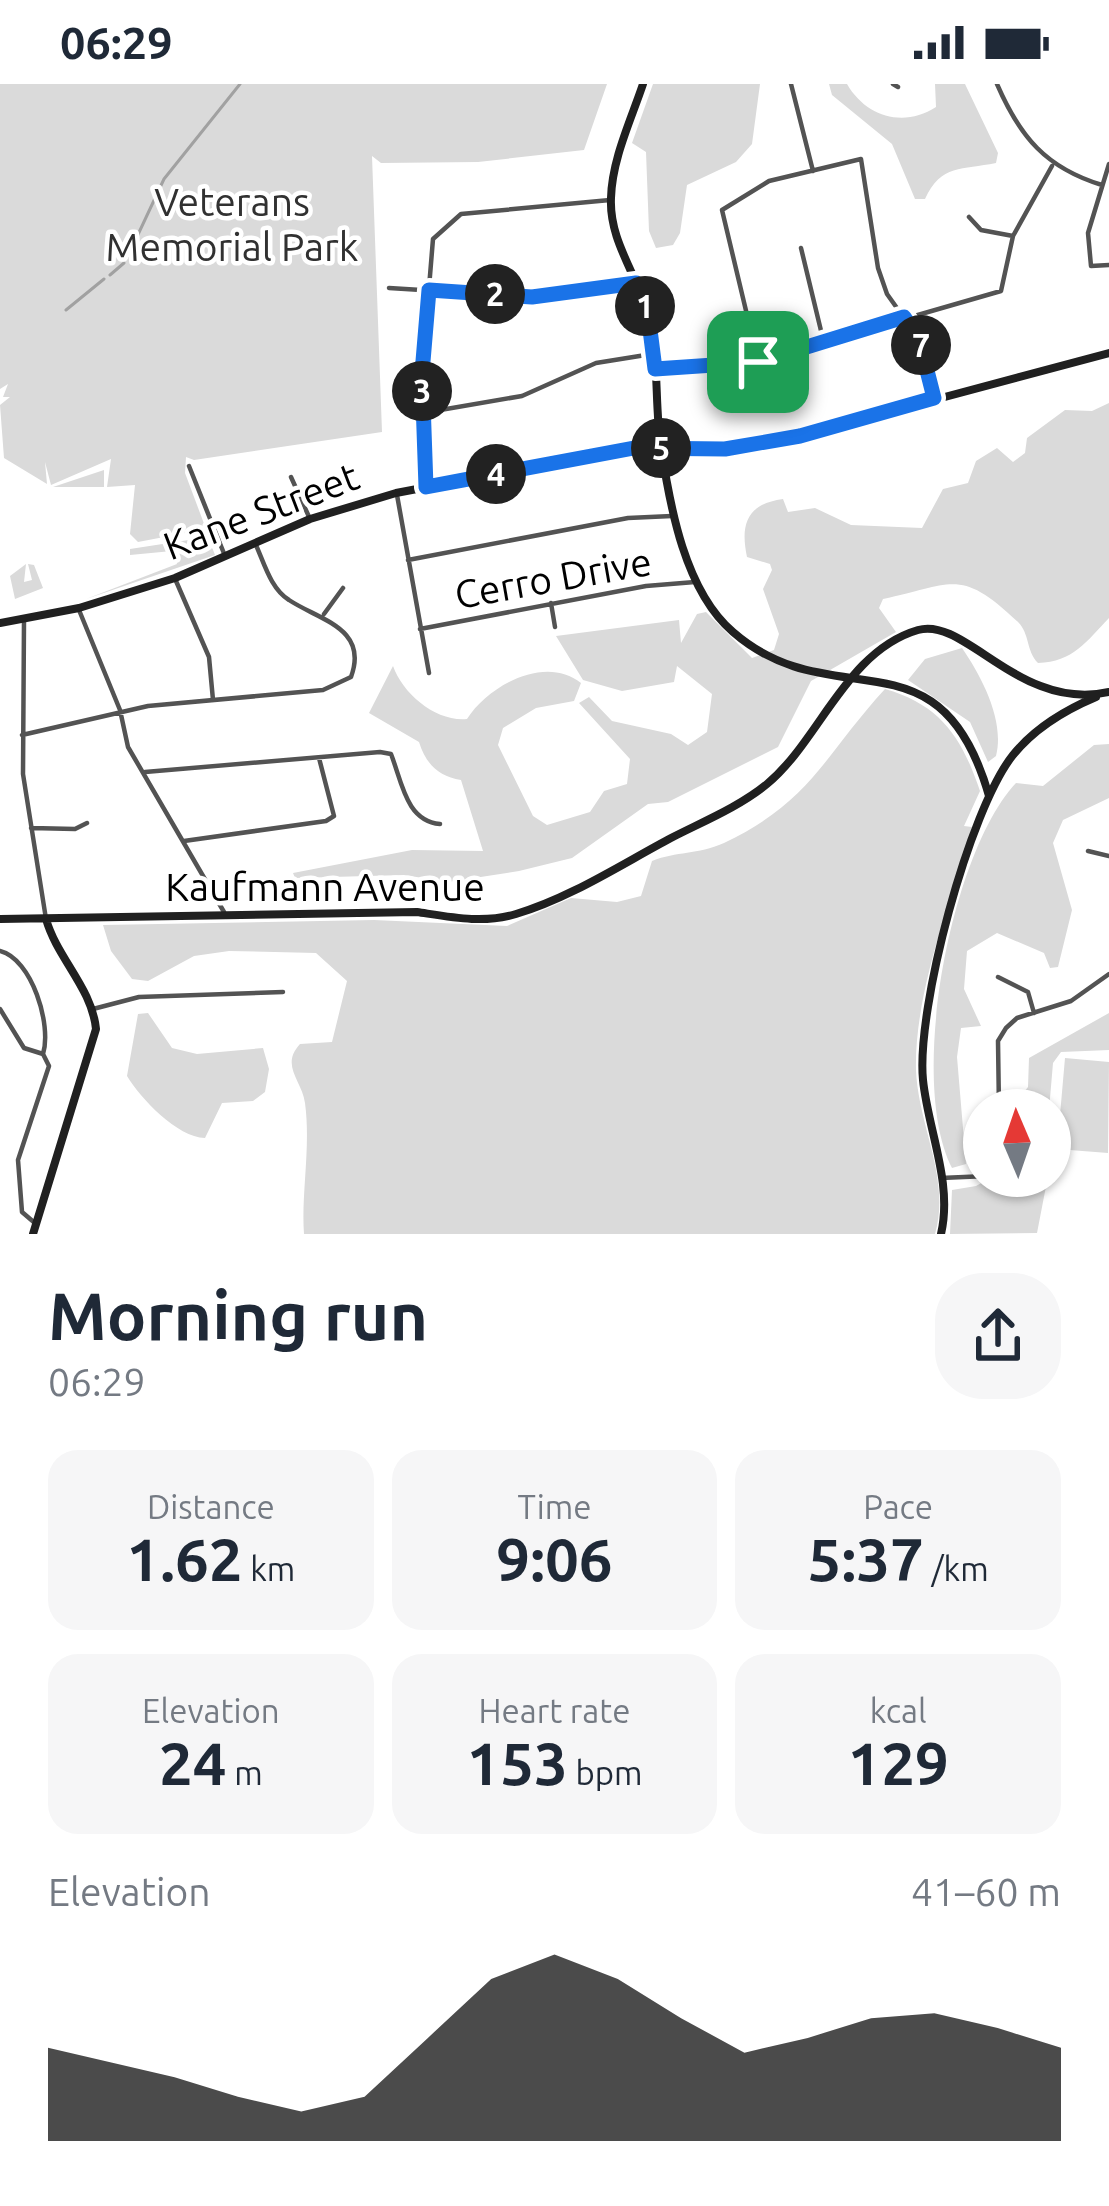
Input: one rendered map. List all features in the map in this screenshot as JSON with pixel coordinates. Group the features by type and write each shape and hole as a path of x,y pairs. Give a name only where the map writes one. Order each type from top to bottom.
{"street":[{"path":"643,84 610,200 620,251 648,314 661,448 695,583 728,628 772,660 809,672 921,692 943,708 976,748 989,796"},
{"path":"791,84 813,171"},
{"path":"997,84 1024,136 1052,166 1102,185"},
{"path":"758,362 722,210 769,181 861,159 878,268 919,339 934,398"},
{"path":"1109,164 1087,239 1094,268 1109,266"},
{"path":"655,369 758,362 1001,291 1013,236 1052,166"},
{"path":"426,487 423,413 433,239 461,214 610,200"},
{"path":"969,217 981,230 1013,236"},
{"path":"801,248 823,340"},
{"path":"389,288 532,297 636,283"},
{"name":"Kane Street","path":"0,623 79,608 175,578 310,518 396,493 634,448 725,449 800,436 1109,353"},
{"path":"423,413 522,396 596,363 652,354"},
{"path":"189,466 224,556"},
{"path":"291,477 310,518"},
{"path":"396,493 429,673"},
{"path":"408,560 628,518 678,516"},
{"path":"22,735 120,710 339,687 351,677 354,648 325,614 289,600 275,587 255,543"},
{"path":"175,578 209,657 213,700"},
{"name":"Cerro Drive","path":"420,628 695,583"},
{"path":"325,614 344,588"},
{"path":"551,603 555,626"},
{"path":"79,608 120,710 128,747 226,917"},
{"path":"24,620 22,735 31,828 46,919 93,1009 94,1049 34,1229"},
{"name":"Kaufmann Avenue","path":"0,919 417,912 477,921 516,914 598,877 767,784 865,662 907,634 934,628 1028,685 1056,694 1107,693"},
{"path":"941,1234 941,1178 922,1076 941,940 989,796 1014,754 1076,706 1107,693"},
{"path":"145,772 391,754 413,812 425,822 440,824"},
{"path":"184,842 326,821 334,816 334,807 319,758"},
{"path":"31,828 75,829 87,823"},
{"path":"1088,851 1109,856"},
{"path":"0,951 15,958 43,1011 49,1078 18,1160 22,1212 34,1229"},
{"path":"999,1089 998,1041 1006,1028 1034,1012 1071,1001 1109,974"},
{"path":"998,976 1028,992 1034,1012"},
{"path":"93,1009 139,997 283,992"},
{"path":"0,1009 24,1048 44,1054"},
{"path":"941,1178 963,1177"}],"green space":[{"name":"Veterans Memorial Park","path":"0,84 607,84 584,150 478,162 381,163 372,156 382,432 194,460 186,457 185,473 206,529 138,542 130,534 135,485 107,487 111,459 51,485 45,462 47,484 4,458 0,405 10,397 3,397 8,384 0,389"},
{"path":"653,84 760,84 752,144 736,162 687,185 680,233 673,245 656,248 649,231 646,152 632,143"},
{"path":"829,84 847,84 864,104 899,118 936,107 935,84 965,84 998,153 996,163 946,174 925,199 915,199 892,144 832,95"},
{"path":"1109,403 1109,618 1070,654 1038,663 1018,622 968,587 941,585 883,599 879,608 896,632 811,681 778,747 668,802 648,804 572,858 448,882 404,875 295,878 293,873 412,850 483,851 461,780 439,772 419,742 369,713 393,666 404,687 422,704 455,719 467,719 503,685 535,673 567,675 581,683 574,701 536,708 503,728 498,745 533,816 547,825 590,812 604,791 627,784 630,759 579,703 589,697 612,721 671,734 688,745 707,732 712,694 677,666 674,682 622,691 583,680 556,636 679,620 681,643 697,614 706,612 752,658 774,650 779,634 763,589 772,570 770,564 747,557 745,545 746,525 754,511 783,499 788,512 815,508 851,525 922,528 943,489 968,483 976,461 997,448 1013,462 1025,453 1027,438 1065,410 1092,411"},
{"path":"104,470 104,487 53,487"},
{"path":"208,537 215,555 86,599 177,564 172,551 130,555 130,549"},
{"path":"26,564 24,582 32,580 28,564 34,565 43,588 15,599 10,576"},
{"path":"962,648 994,714 998,742 996,756 988,762 970,722 908,680 925,659"},
{"path":"885,689 921,704 947,726 980,791 964,826 972,827 935,947 917,1041 918,1091 939,1193 935,1234 304,1234 307,1120 292,1059 300,1044 332,1042 347,981 316,953 229,951 194,956 148,981 132,979 111,951 103,925 374,920 507,926 571,898 617,902 641,896 652,861 724,843 778,810 815,775"},
{"path":"1109,744 1109,798 1063,820 1053,843 1072,910 1058,967 1050,968 1044,953 997,933 967,951 964,989 981,1026 961,1028 957,1057 963,1165 952,1168 939,1129 935,1026 955,912 972,860 1016,783 1043,786 1094,745"},
{"path":"148,1013 172,1048 197,1054 263,1048 269,1069 265,1092 253,1101 222,1103 205,1138 172,1124 127,1076 138,1014"},
{"path":"1109,1013 1109,1050 1061,1052 1053,1063 1051,1089 1026,1089 1029,1058"},
{"path":"1065,1058 1109,1062 1108,1153 1071,1150 1071,1089 1062,1089"},
{"path":"963,1188 963,1197 1044,1197 1037,1233 950,1234 952,1190"}],"waterway":[{"path":"128,256 164,179 240,84"},
{"path":"110,275 124,263"},
{"path":"66,310 104,279"}],"route":[{"path":"636,283 648,314 655,369 723,368 758,362 904,317 919,339 934,398 800,436 725,449 634,448 426,487 422,373 429,290 532,297 636,283"}]}
